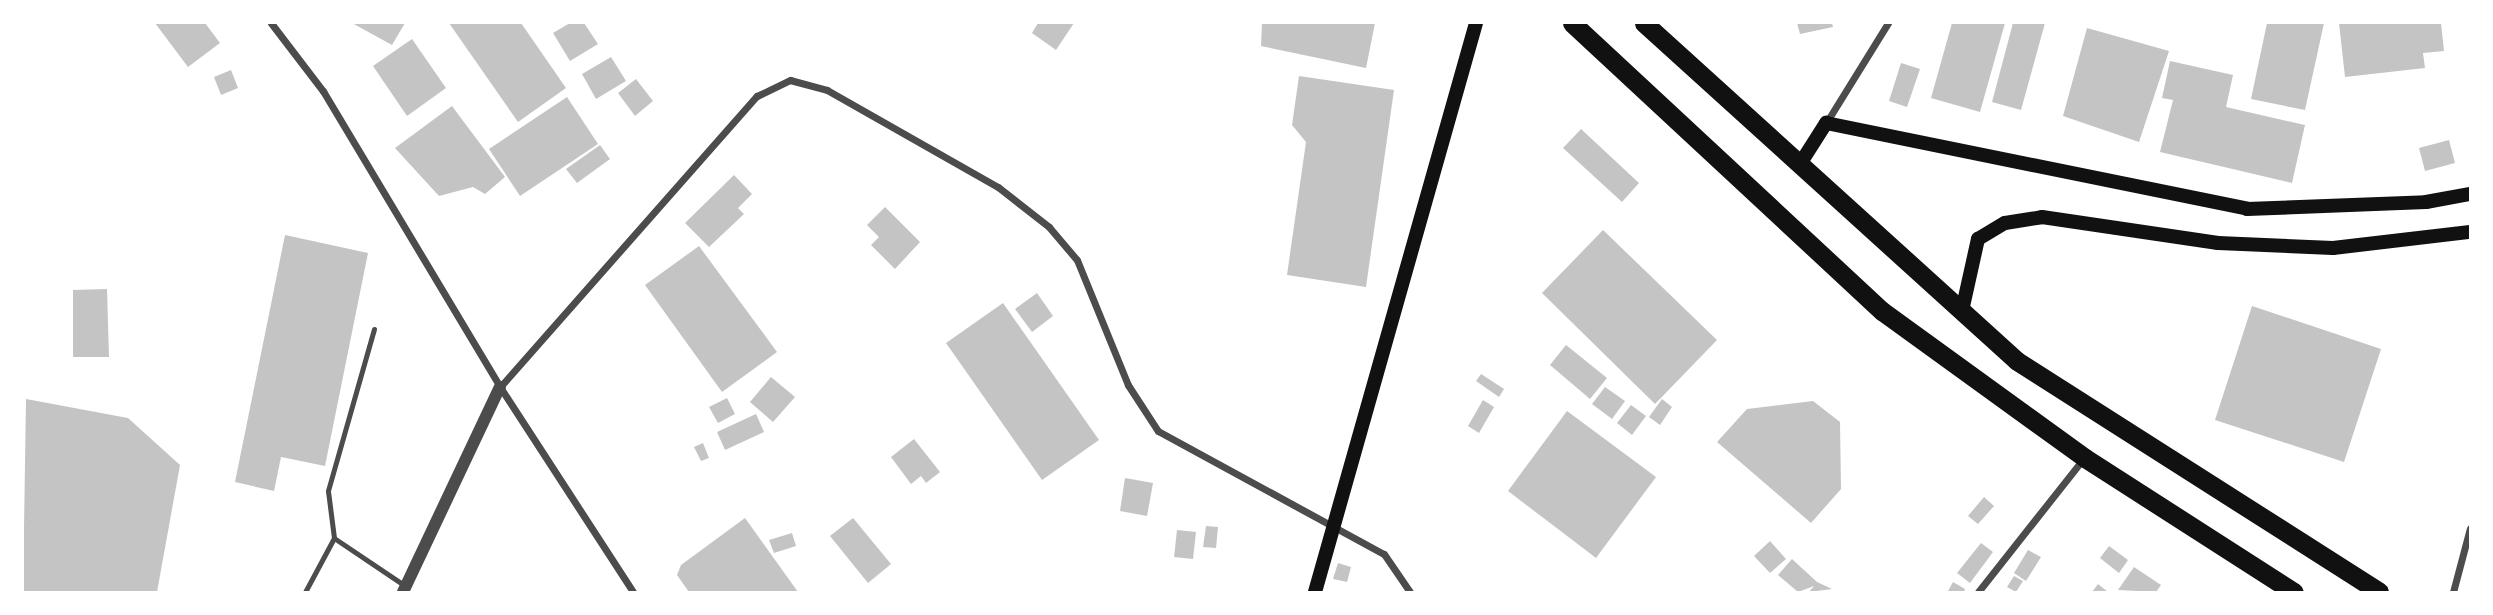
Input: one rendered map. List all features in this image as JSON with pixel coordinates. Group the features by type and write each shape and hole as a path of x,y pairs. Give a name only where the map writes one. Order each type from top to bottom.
{"highway":[{"path":"1572,23 1650,101 1740,174 1882,311 2085,458 2294,592"},
{"path":"1644,23 2017,361 2378,592"}],"main road":[{"path":"1315,592 1331,523 1476,23"},
{"path":"1800,164 1826,122 2247,209 2426,202 2470,194"},
{"path":"1962,311 1978,239 2005,223 2042,217 2218,243 2333,248 2470,232"}],"street":[{"path":"1826,122 1888,23"},
{"path":"274,24 323,91 500,387 633,592"},
{"path":"405,589 500,387 757,96 790,80 828,90 998,187 1049,228 1077,260 1128,385 1158,430 1384,554 1410,592"},
{"path":"1978,592 2085,458"},
{"path":"2453,592 2470,528"}],"lane":[{"path":"305,592 334,538 328,491 374,328"},
{"path":"334,538 405,589"}],"building":[{"path":"155,23 205,23 220,43 188,67"},
{"path":"352,23 405,23 392,45"},
{"path":"449,23 521,23 566,88 518,122"},
{"path":"570,23 584,23 598,44 570,61 553,33"},
{"path":"1038,23 1074,23 1056,50 1032,33"},
{"path":"1262,23 1375,23 1366,68 1261,46"},
{"path":"1797,23 1832,23 1833,27 1800,34"},
{"path":"1952,23 2005,23 1980,112 1931,98"},
{"path":"2013,23 2045,23 2021,110 1992,102"},
{"path":"2267,23 2324,23 2305,110 2251,99"},
{"path":"2339,23 2441,23 2444,51 2423,53 2425,68 2345,77"},
{"path":"2087,28 2169,51 2139,142 2063,116"},
{"path":"412,39 446,88 407,116 373,66"},
{"path":"611,57 626,81 596,99 582,74"},
{"path":"2170,61 2233,75 2226,107 2305,125 2292,183 2160,152 2173,100 2162,98"},
{"path":"1901,63 1920,69 1907,107 1889,101"},
{"path":"231,70 238,88 221,95 214,77"},
{"path":"1299,76 1394,90 1366,287 1287,275 1306,142 1292,125"},
{"path":"636,79 653,101 635,116 618,93"},
{"path":"567,97 598,144 520,196 489,149"},
{"path":"452,106 505,177 485,194 473,187 439,196 395,148"},
{"path":"1581,129 1639,183 1622,202 1563,148"},
{"path":"2449,140 2455,163 2425,171 2419,148"},
{"path":"600,145 610,159 577,183 566,169"},
{"path":"734,175 752,194 738,208 744,214 709,247 685,223"},
{"path":"885,207 920,242 895,269 871,245 879,237 867,225"},
{"path":"1603,230 1717,340 1655,404 1542,293"},
{"path":"285,235 368,253 325,466 281,457 274,491 235,482"},
{"path":"699,246 777,352 722,392 645,285"},
{"path":"107,289 109,357 73,357 73,290"},
{"path":"1037,293 1053,316 1032,332 1015,309"},
{"path":"1003,303 1099,440 1042,480 946,343"},
{"path":"2252,306 2381,349 2344,462 2215,420"},
{"path":"1566,345 1607,378 1590,399 1550,365"},
{"path":"1481,374 1504,389 1499,397 1476,381"},
{"path":"771,377 795,397 773,422 750,402"},
{"path":"1605,387 1625,401 1612,419 1592,404"},
{"path":"727,398 735,414 718,423 709,407"},
{"path":"26,399 128,418 180,465 157,592 23,592"},
{"path":"1662,399 1672,407 1660,425 1649,417"},
{"path":"1483,400 1494,407 1479,433 1468,426"},
{"path":"1813,401 1840,422 1841,489 1811,523 1717,442 1747,409"},
{"path":"1631,405 1646,416 1632,435 1617,423"},
{"path":"1567,411 1656,477 1596,558 1508,491"},
{"path":"756,414 764,432 725,450 717,432"},
{"path":"914,439 940,472 926,483 921,476 911,484 891,457"},
{"path":"703,443 709,458 701,461 694,447"},
{"path":"1125,478 1153,483 1147,516 1120,511"},
{"path":"1984,497 1994,506 1978,524 1968,516"},
{"path":"745,518 798,592 689,592 677,575 681,565"},
{"path":"853,518 891,564 868,583 830,536"},
{"path":"1206,526 1218,527 1216,548 1203,547"},
{"path":"1177,530 1196,532 1193,559 1174,557"},
{"path":"792,533 796,546 774,553 769,540"},
{"path":"1770,541 1786,559 1770,573 1754,556"},
{"path":"1981,543 1993,552 1970,583 1957,573"},
{"path":"2109,546 2128,560 2119,573 2100,558"},
{"path":"2028,550 2041,557 2026,581 2014,573"},
{"path":"1792,559 1817,582 1832,589 1809,592 1814,586 1798,592 1778,575"},
{"path":"1338,563 1351,567 1347,582 1333,579"},
{"path":"2134,567 2161,585 2156,592 2118,590"},
{"path":"2014,576 2023,581 2016,592 2007,587"},
{"path":"1953,582 1965,589 1964,592 1948,591"},
{"path":"2098,584 2108,592 2092,592"}]}
